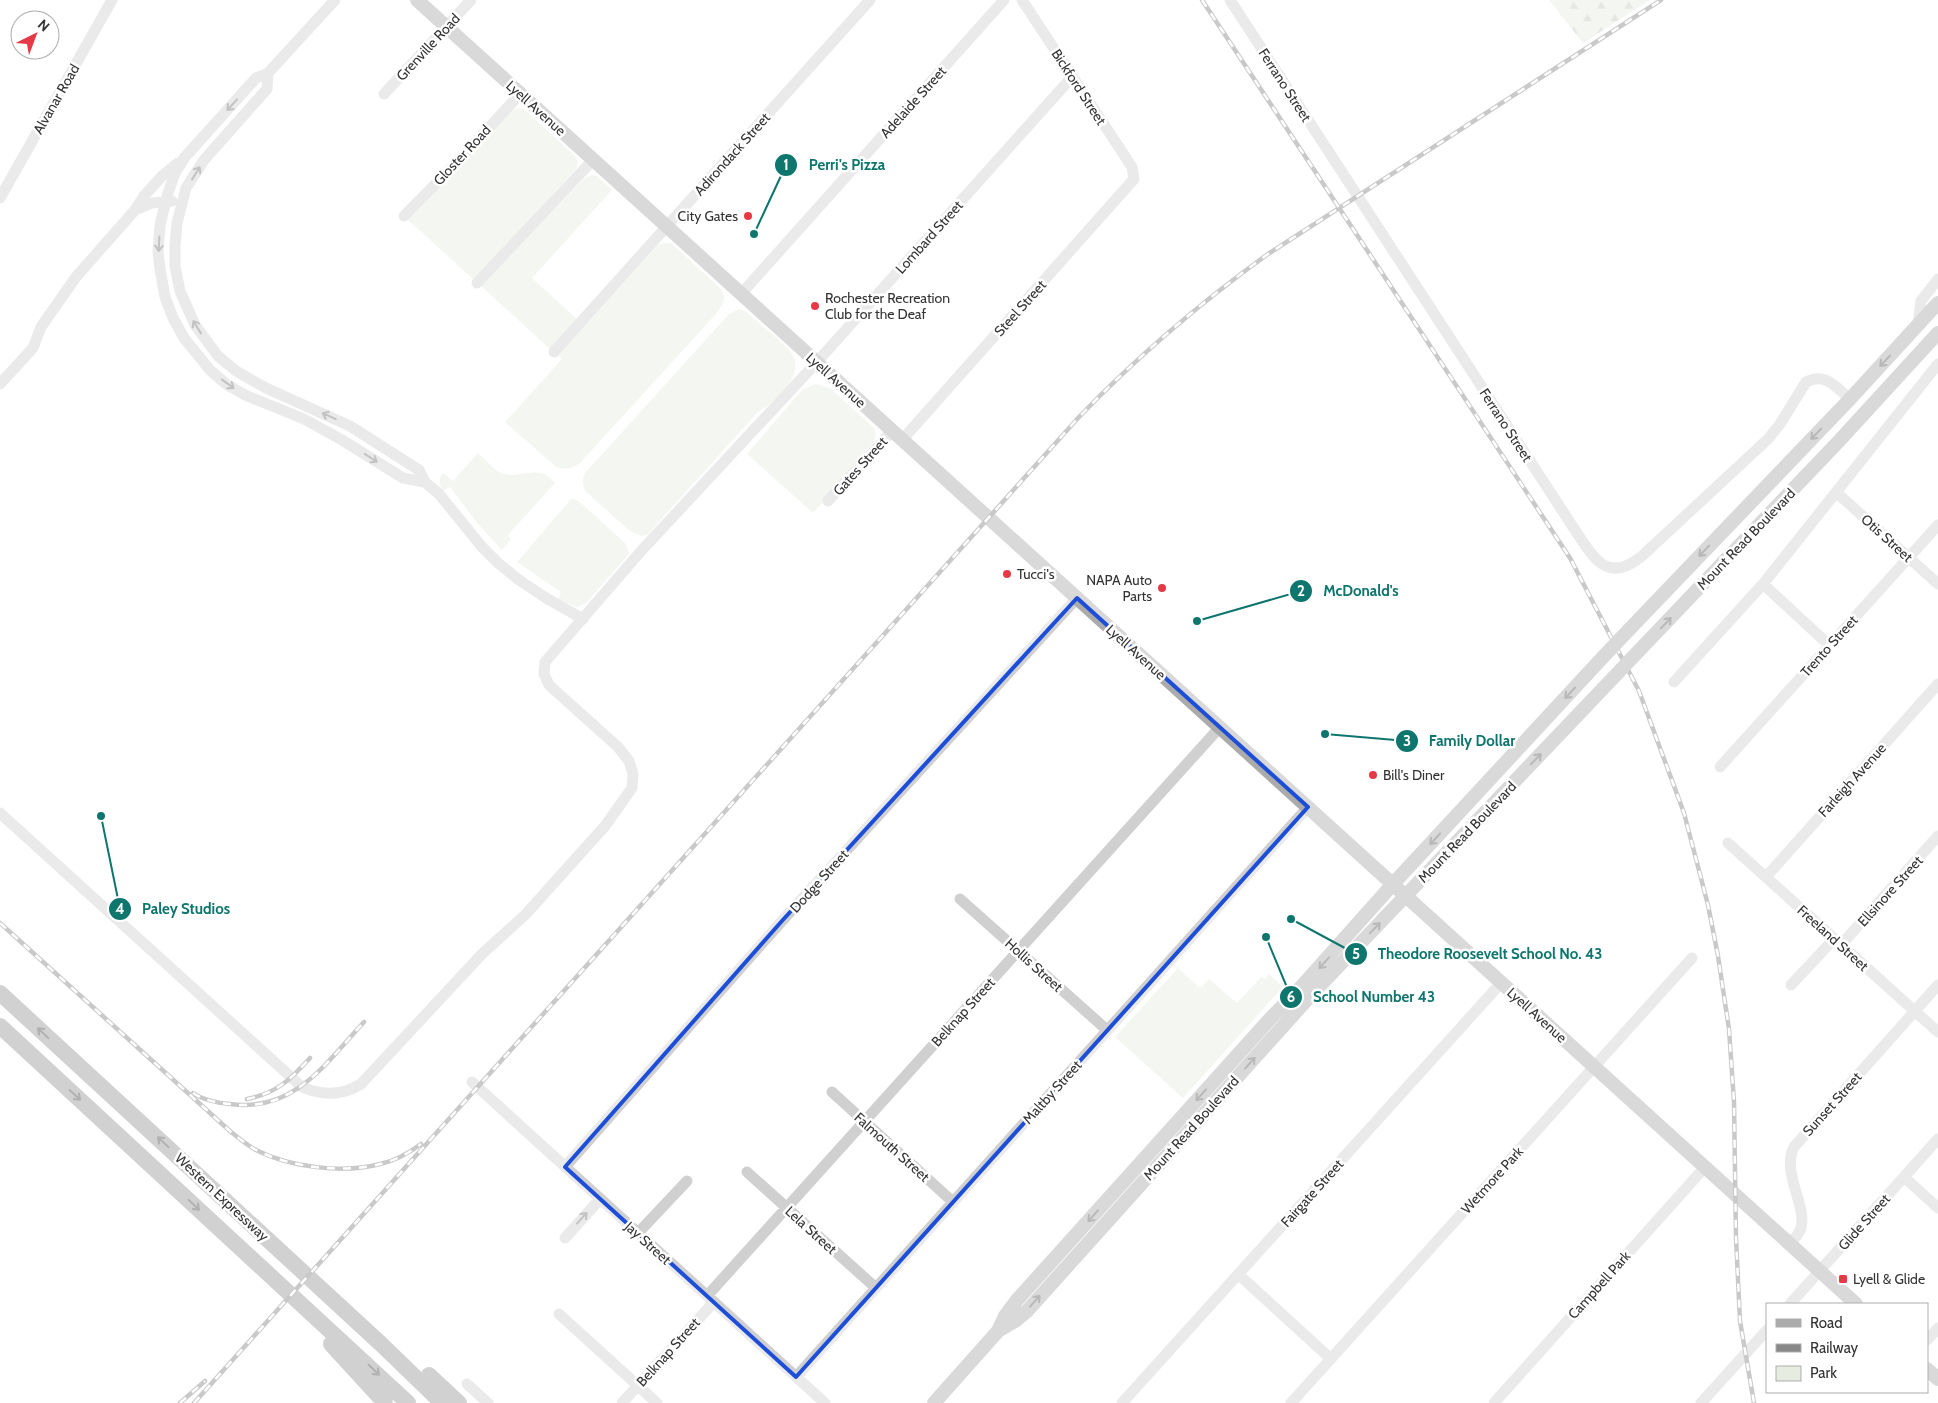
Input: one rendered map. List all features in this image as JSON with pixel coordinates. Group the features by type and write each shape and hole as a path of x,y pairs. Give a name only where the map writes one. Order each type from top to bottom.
{"highway":[{"name":"Western Expressway","path":"0,993 289,1258 442,1403"},
{"name":"Western Expressway","path":"0,1026 408,1403"},
{"path":"289,1258 399,1348 459,1403"},
{"path":"261,1266 385,1403"}],"main road":[{"name":"Lyell Avenue","path":"417,0 1855,1303"},
{"name":"Mount Read Boulevard","path":"998,1332 1005,1316 1017,1300 1393,884 1603,657 1850,399 1938,303"},
{"name":"Mount Read Boulevard","path":"934,1403 998,1332 1027,1311 1312,994 1839,442 1938,333"},
{"path":"1839,442 1848,424 1850,399 1891,385"},
{"path":"1928,1370 1938,1379"}],"street":[{"name":"Alvanar Road","path":"0,198 112,0"},
{"path":"335,0 268,73 256,78 185,158 175,173 160,225 158,252 165,297 173,318 184,338 210,370 226,384 245,396 304,419 403,478 425,482"},
{"name":"Grenville Road","path":"384,94 471,0"},
{"name":"Adirondack Street","path":"554,352 870,0"},
{"name":"Adelaide Street","path":"741,294 1004,0"},
{"name":"Bickford Street","path":"1022,0 1132,167 1134,174"},
{"name":"Ferrano Street","path":"1230,0 1573,527 1601,565 1613,570 1624,568 1642,556 1771,435 1806,382 1821,378 1829,380 1850,399"},
{"path":"268,73 267,89 204,160 186,188 177,223 175,266 180,291 195,325 218,356 236,371 266,388 350,426 419,470 425,482 433,488 471,535 498,563 546,598 583,619"},
{"name":"Lombard Street","path":"0,813 302,1087 325,1094 339,1093 352,1089 370,1076 482,954 526,914 605,826 632,788 633,774 629,761 618,747 550,685 544,674 545,662 642,550 817,362 1072,77"},
{"name":"Gloster Road","path":"404,216 520,94"},
{"path":"0,384 33,348 41,327 76,277 136,210 144,196 162,176 185,158"},
{"path":"477,283 593,160"},
{"name":"Steel Street","path":"897,435 1132,182 1134,174"},
{"path":"136,210 152,204 183,199"},
{"path":"1918,326 1921,301 1938,279"},
{"path":"1674,682 1763,584 1938,364"},
{"name":"Gates Street","path":"828,501 897,435"},
{"name":"Otis Street","path":"1836,492 1938,584"},
{"name":"Trento Street","path":"1720,767 1938,525"},
{"path":"1763,584 1829,645"},
{"name":"Dodge Street","path":"565,1167 772,932 1077,598"},
{"name":"Farleigh Avenue","path":"1766,877 1938,684"},
{"name":"Belknap Street","path":"622,1403 787,1208 1220,728"},
{"name":"Maltby Street","path":"796,1376 1308,808"},
{"name":"Ellsinore Street","path":"1791,985 1838,942 1938,836"},
{"name":"Freeland Street","path":"1728,843 1938,1032"},
{"name":"Hollis Street","path":"960,899 1107,1030"},
{"name":"Wetmore Park","path":"1291,1403 1692,958"},
{"name":"Fairgate Street","path":"1122,1403 1501,983"},
{"name":"Sunset Street","path":"1790,1244 1799,1232 1802,1223 1790,1166 1790,1157 1794,1147 1938,985"},
{"name":"Jay Street","path":"472,1082 825,1403"},
{"name":"Falmouth Street","path":"832,1092 953,1202"},
{"name":"Glide Street","path":"1791,1303 1938,1139"},
{"name":"Campbell Park","path":"1494,1403 1704,1167"},
{"name":"Lela Street","path":"747,1172 876,1288"},
{"path":"1904,1177 1938,1208"},
{"path":"638,1233 687,1181"},
{"path":"565,1238 600,1199"},
{"path":"1238,1274 1331,1359"},
{"path":"559,1314 656,1403"},
{"path":"1928,1339 1938,1328"},
{"path":"1702,1403 1766,1331"},
{"path":"467,1384 488,1403"}],"highlighted area":[{"path":"1077,598 1308,807 796,1377 565,1167 781,922"}],"green space":[{"path":"1549,0 1650,0 1583,43"},
{"path":"516,108 524,109 575,156 578,162 577,168 474,280 407,219"},
{"path":"597,176 612,190 532,278 578,320 551,350 480,285 586,177"},
{"path":"671,243 721,289 724,296 722,305 716,314 580,463 569,468 556,467 505,422 562,359 558,356 658,245"},
{"path":"739,309 745,311 770,332 792,354 795,362 795,371 792,379 772,402 757,413 648,534 642,536 630,531 586,492 583,482 585,473 729,314"},
{"path":"816,384 830,388 874,428 876,434 875,440 813,513 747,454 802,390"},
{"path":"478,453 499,472 513,475 542,473 555,483 508,535 511,539 502,550 478,524 450,487 443,491 440,484 440,478 443,473 453,481"},
{"path":"571,499 580,502 626,544 629,554 586,603 577,607 558,599 561,592 517,562"},
{"path":"1178,968 1200,988 1209,979 1237,1003 1262,976 1265,979 1269,974 1283,987 1183,1098 1115,1037"}],"railway":[{"path":"1202,0 1570,558 1639,691 1684,813 1708,905 1718,956 1729,1029 1734,1102 1736,1238 1740,1321 1754,1403"},
{"path":"194,1403 1079,417 1123,373 1194,311 1268,254 1661,0"},
{"path":"0,923 231,1132 256,1150 300,1165 350,1168 365,1167 391,1161 421,1144"},
{"path":"193,1093 225,1104 253,1105 273,1101 291,1093 307,1082 364,1022"},
{"path":"247,1099 275,1089 296,1073 310,1058"},
{"path":"180,1403 205,1381"}],"place":[{"name":"City Gates","path":"748,216"},
{"name":"Perri's Pizza","path":"754,234"},
{"name":"Rochester Recreation Club for the Deaf","path":"815,306"},
{"name":"Tucci's","path":"1007,574"},
{"name":"NAPA Auto Parts","path":"1162,588"},
{"name":"McDonald's","path":"1197,621"},
{"name":"Family Dollar","path":"1325,734"},
{"name":"Bill's Diner","path":"1373,775"},
{"name":"Paley Studios","path":"101,816"},
{"name":"Theodore Roosevelt School No. 43","path":"1291,919"},
{"name":"School Number 43","path":"1266,937"},
{"name":"Lyell & Glide","path":"1843,1279"}]}
